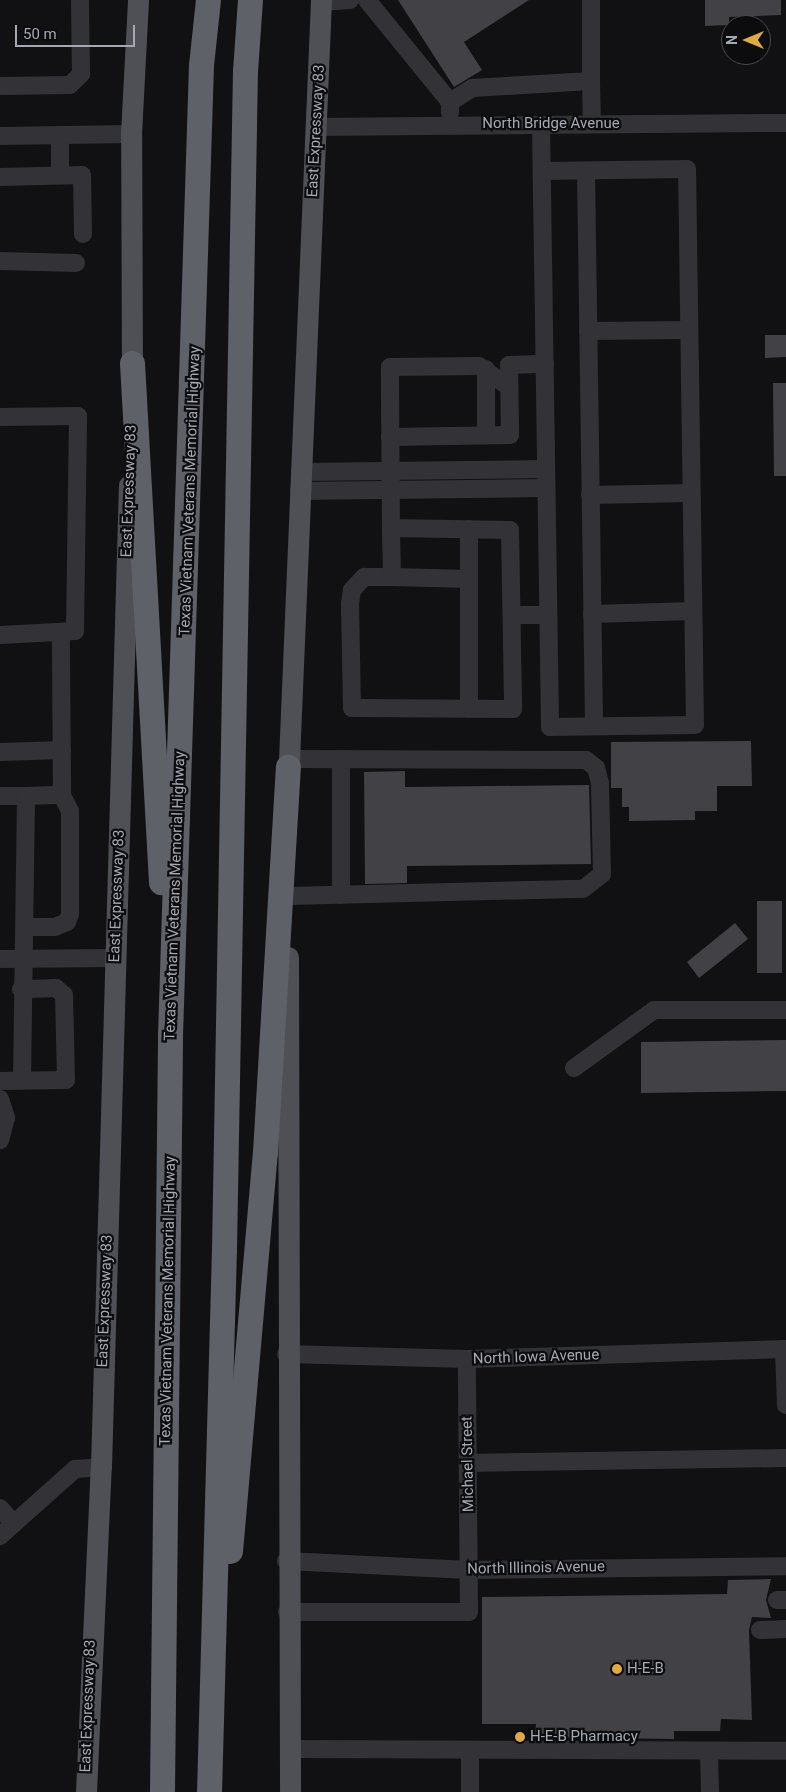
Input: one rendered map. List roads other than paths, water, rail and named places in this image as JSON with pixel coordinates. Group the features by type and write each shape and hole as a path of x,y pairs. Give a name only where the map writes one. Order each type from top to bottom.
{"highway":[{"name":"Texas Vietnam Veterans Memorial Highway","path":"162,1792 170,1035 202,65 208,0"},
{"path":"209,1792 224,1240 244,81 250,0"},
{"path":"132,363 170,1035"},
{"path":"210,1740 244,1419 288,763"}],"main road":[{"name":"East Expressway 83","path":"86,1792 101,1467 132,363 131,134 138,0"},
{"name":"East Expressway 83","path":"290,1792 286,1561 288,763 321,1"}],"street":[{"path":"0,86 70,85 80,74 80,0"},
{"path":"321,1 350,0"},
{"path":"367,0 450,102 450,125"},
{"path":"591,0 592,124"},
{"path":"450,102 472,88 591,81"},
{"name":"North Bridge Avenue","path":"317,126 786,123"},
{"path":"541,125 550,727 695,725 690,493 687,169 542,171"},
{"path":"0,136 131,134"},
{"path":"60,135 60,175"},
{"path":"586,171 594,726"},
{"path":"0,177 82,175 83,234"},
{"path":"0,261 76,263"},
{"path":"588,331 688,330"},
{"path":"390,437 510,435 509,364 544,364"},
{"path":"392,577 390,367 486,369 509,387"},
{"path":"486,369 486,435"},
{"path":"0,418 78,416 75,631 61,634 0,635"},
{"path":"299,482 390,471 546,469"},
{"path":"299,482 390,490 546,488"},
{"path":"590,495 690,493"},
{"path":"391,528 510,530 513,709 352,708 352,590 364,578 470,579"},
{"path":"470,529 470,709"},
{"path":"592,614 693,611"},
{"path":"512,615 548,614"},
{"path":"26,927 56,927 67,922 70,914 70,811 62,795 61,634"},
{"path":"0,752 62,750"},
{"path":"340,895 341,759"},
{"path":"288,763 341,759 586,760 596,768 600,783 602,874 583,889 288,896"},
{"path":"0,796 62,795"},
{"path":"22,1080 21,989 25,959 26,927 26,796"},
{"path":"0,960 115,958"},
{"path":"0,1081 66,1080 65,1002 56,988 21,989"},
{"path":"574,1068 654,1010 786,1010"},
{"path":"0,1099 6,1118 0,1140"},
{"path":"785,1349 786,1405"},
{"name":"North Iowa Avenue","path":"286,1354 466,1359 785,1349"},
{"name":"Michael Street","path":"287,1612 469,1612 466,1359"},
{"path":"468,1463 786,1458"},
{"path":"0,1536 75,1469 101,1467"},
{"path":"0,1508 14,1524"},
{"name":"North Illinois Avenue","path":"286,1561 469,1570 786,1566"},
{"path":"760,1630 786,1629"},
{"path":"289,1749 786,1751"},
{"path":"470,1750 470,1792"},
{"path":"709,1751 710,1792"}],"place":[{"name":"H-E-B","path":"617,1669"},
{"name":"H-E-B Pharmacy","path":"520,1737"}]}
